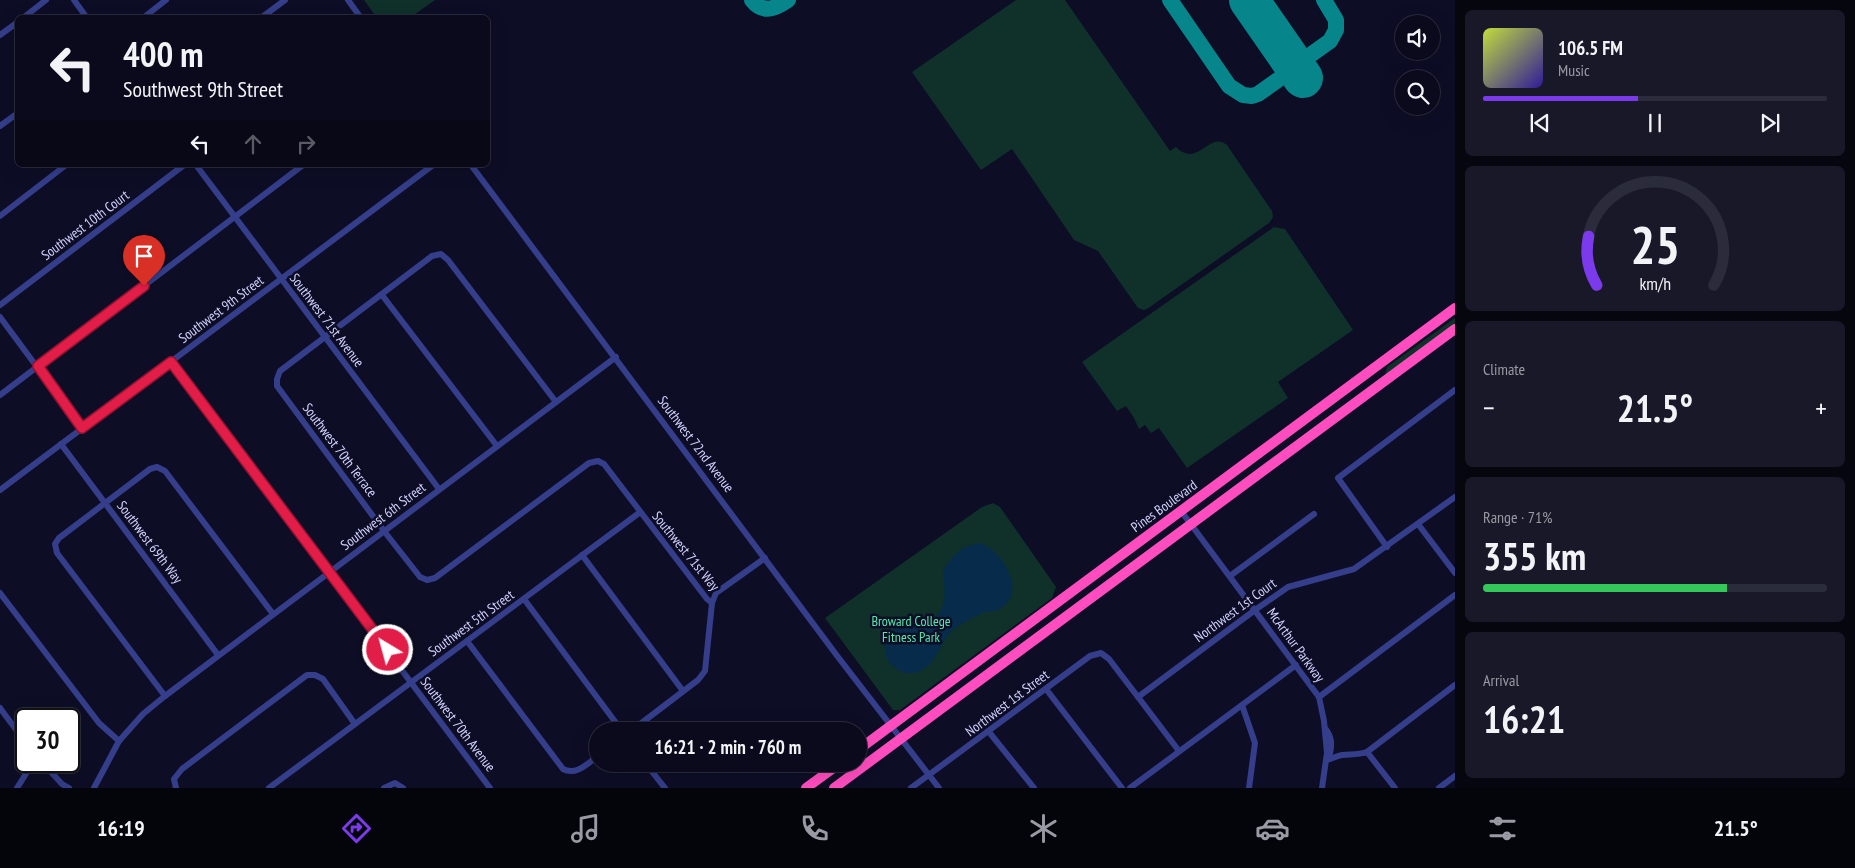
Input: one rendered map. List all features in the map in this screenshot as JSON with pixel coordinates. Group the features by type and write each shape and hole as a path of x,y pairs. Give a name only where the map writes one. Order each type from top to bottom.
{"highway":[{"name":"Pines Boulevard","path":"867,743 1455,308"},
{"path":"834,788 1455,329"},
{"path":"1067,595 1069,606 1067,615"},
{"path":"806,788 828,772"}],"street":[{"path":"27,15 46,0"},
{"path":"74,0 85,15"},
{"path":"147,15 166,0"},
{"path":"265,15 285,0"},
{"path":"348,0 359,15"},
{"path":"0,35 15,24"},
{"path":"0,126 15,114"},
{"path":"0,216 63,167"},
{"name":"Southwest 10th Court","path":"0,305 181,167"},
{"name":"Southwest 71st Avenue","path":"198,167 439,489"},
{"path":"0,395 301,167"},
{"name":"Southwest 9th Street","path":"0,490 430,167"},
{"name":"Southwest 72nd Avenue","path":"473,167 890,726 939,788"},
{"path":"324,337 432,256 441,254 448,260 556,402"},
{"path":"382,295 497,446"},
{"path":"0,317 82,428"},
{"name":"Southwest 70th Terrace","path":"324,337 280,371 276,386 384,531 420,577 427,580"},
{"name":"Southwest 6th Street","path":"94,788 119,741 142,714 616,357"},
{"name":"Southwest 70th Avenue","path":"171,362 490,788"},
{"path":"1387,546 1338,478 1455,390"},
{"name":"Southwest 69th Way","path":"61,444 218,655"},
{"name":"Southwest 71st Way","path":"427,580 434,578 589,463 598,461 604,464 639,512 712,603 705,671 698,680 643,722"},
{"path":"165,696 57,552 55,544 58,538 105,502 150,469 157,467 165,471 273,614"},
{"name":"Northwest 1st Court","path":"1138,696 1288,588 1354,570 1455,497"},
{"name":"McArthur Parkway","path":"1181,510 1318,697 1324,728 1327,760"},
{"name":"Southwest 5th Street","path":"269,788 524,600 639,512"},
{"path":"1230,576 1314,514"},
{"path":"1418,524 1455,573"},
{"path":"582,555 683,692"},
{"path":"712,603 716,593 765,558"},
{"path":"0,593 99,722 119,741"},
{"path":"1318,697 1455,595"},
{"path":"524,600 615,722"},
{"path":"467,642 563,769 570,772 577,771 589,762"},
{"name":"Northwest 1st Street","path":"911,788 1090,656 1101,653 1138,696"},
{"path":"1130,788 1296,665"},
{"path":"176,788 174,779 182,769 307,675 315,675 323,680 355,724"},
{"path":"1331,749 1340,755 1357,756 1367,752 1455,686"},
{"path":"1046,689 1122,788"},
{"path":"1138,696 1179,752"},
{"path":"1242,705 1255,743 1249,788"},
{"path":"0,708 15,728"},
{"name":"McArthur Parkway","path":"1322,788 1325,768 1331,749 1329,734 1324,728"},
{"path":"989,732 1034,788"},
{"path":"1367,752 1395,788"},
{"path":"1327,760 1340,755"},
{"path":"652,772 665,788"},
{"path":"17,788 26,773"},
{"path":"52,773 62,784 69,788"},
{"path":"1439,788 1455,776"},
{"path":"384,788 395,783 403,788"}],"green space":[{"path":"364,0 435,0 414,15 375,15"},
{"path":"1016,0 1065,0 1170,151 1176,147 1184,153 1191,154 1215,142 1227,145 1272,211 1273,217 1269,223 1144,310 1138,308 1098,251 1074,240 1012,149 981,170 912,72"},
{"path":"1274,227 1285,229 1353,330 1278,382 1288,398 1187,468 1159,428 1151,433 1145,425 1139,429 1126,406 1117,411 1082,362"},
{"path":"1455,318 1455,324 1385,375 1387,367"},
{"name":"Broward College Fitness Park","path":"993,503 1000,507 1056,587 1052,598 900,710 893,710 825,618 982,507"}],"water":[{"path":"981,543 994,551 1008,571 1012,586 1012,594 1009,601 999,610 982,613 951,631 927,667 911,673 899,670 891,664 886,654 885,644 889,635 895,627 922,622 938,614 944,599 943,571 962,549"}],"taxiway":[{"path":"752,0 765,9 774,8 788,0"},
{"path":"1170,0 1229,86 1243,95 1252,96 1258,94 1282,77 1292,62 1309,56 1330,41 1336,30 1336,20 1324,0"}],"runway":[{"path":"1249,0 1303,78"}],"route":[{"path":"144,286 38,366 82,428 171,362 388,650"}]}
